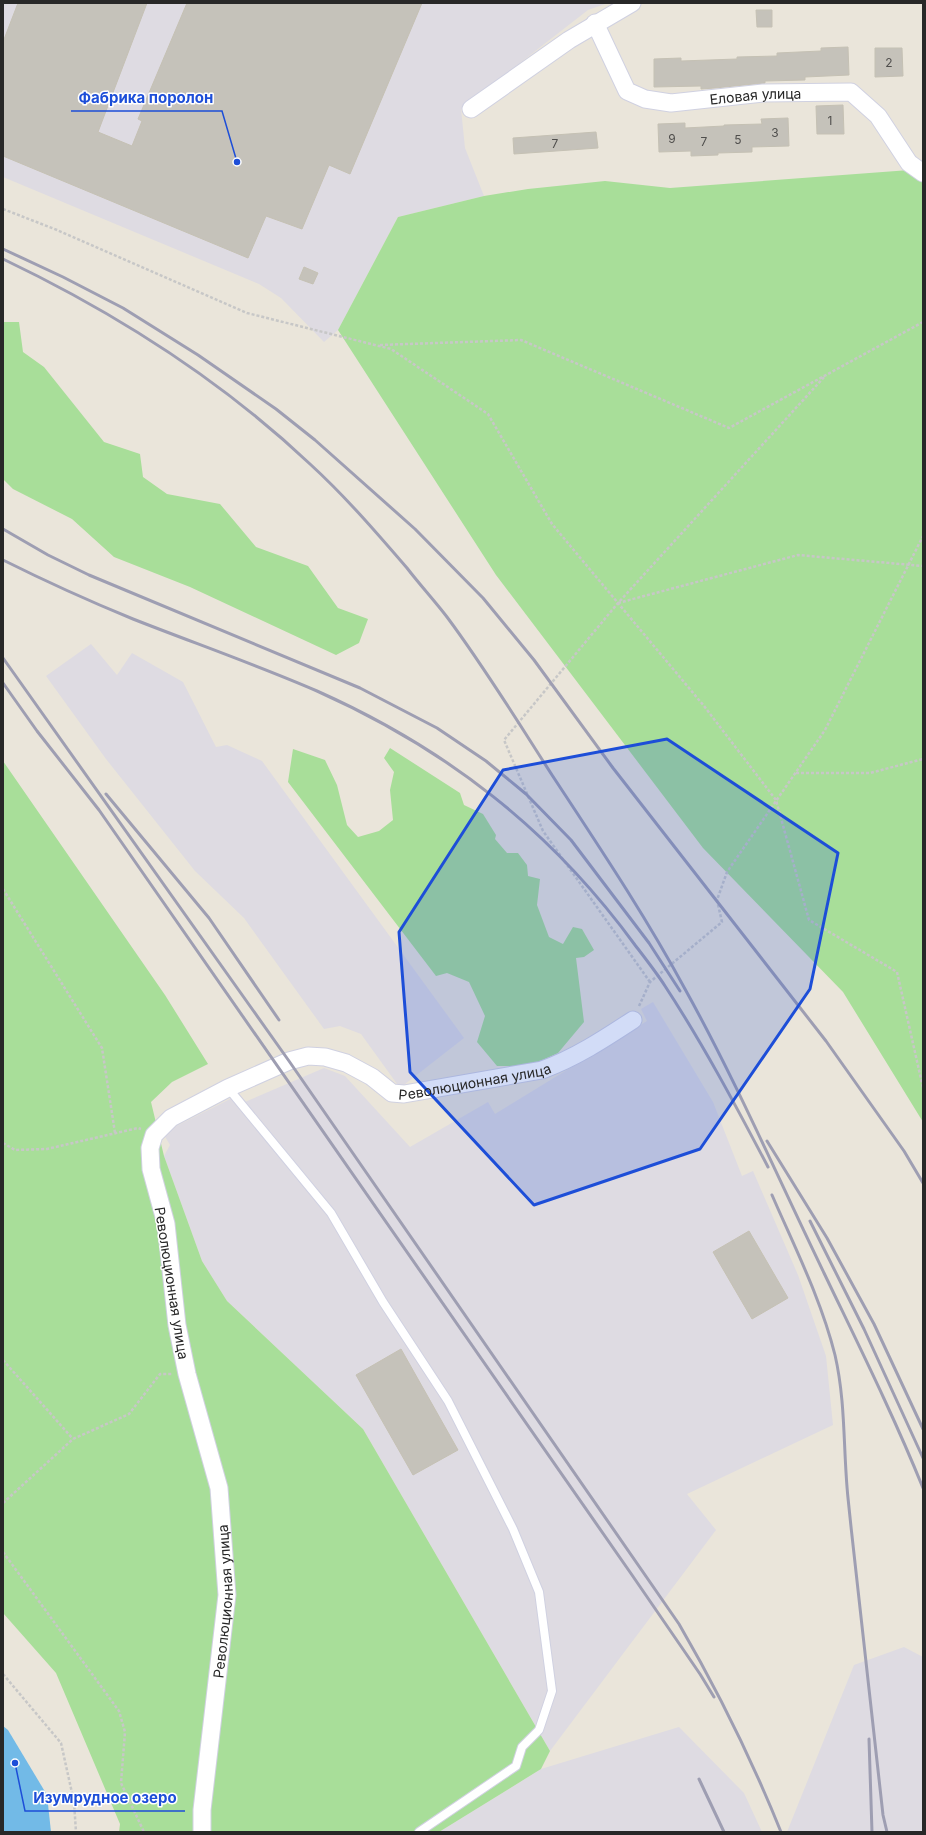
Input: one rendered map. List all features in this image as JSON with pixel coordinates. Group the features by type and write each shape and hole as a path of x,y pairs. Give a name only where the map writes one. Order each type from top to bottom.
{"street":[{"path":"471,109 569,40 595,23 632,3"},
{"name":"Еловая улица","path":"595,23 627,91 645,100 671,103 763,93 851,92 878,116 909,163 923,173"},
{"name":"Революционная улица","path":"202,1832 202,1810 227,1595 219,1488 187,1374 177,1325 166,1224 151,1169 150,1148 154,1135 172,1118 228,1088 289,1061 308,1056 325,1057 346,1063 372,1077 392,1093 404,1094 486,1081 542,1070 558,1064 633,1020"}],"lane":[{"path":"228,1088 331,1213 383,1302 448,1401 513,1529 539,1592 552,1691 539,1730 522,1747 516,1766 419,1832"}],"path":[{"path":"3,209 57,230 247,313 391,349 488,414 552,524 704,706 776,800 809,920 897,972 923,1088"},
{"path":"376,345 521,340 729,428 923,322"},
{"path":"650,982 543,831 504,740 618,603 826,375"},
{"path":"633,1020 650,982 722,922 717,900 727,872 825,730 923,536"},
{"path":"618,603 798,555 923,566"},
{"path":"795,773 870,773 923,759"},
{"path":"3,889 102,1048 115,1133"},
{"path":"3,1143 15,1150 47,1149 138,1128 154,1135"},
{"path":"3,1360 73,1439"},
{"path":"3,1503 73,1439 130,1414 160,1374 187,1374"},
{"path":"3,1552 119,1711 125,1732 121,1783 144,1832"},
{"path":"3,1674 61,1743 74,1802 76,1832"}],"highlighted area":[{"path":"667,739 838,853 810,989 700,1149 534,1205 410,1072 399,932 503,770"}],"shaded area":[{"path":"3,3 608,3 588,10 461,109 465,148 484,196 398,217 338,330 324,342 281,298 259,284 3,177"},
{"path":"91,644 117,675 132,653 183,682 216,747 227,745 262,761 464,1038 400,1088 361,1034 340,1026 324,1029 244,918 195,871 106,759 46,676"},
{"path":"653,1002 713,1102 742,1176 753,1171 798,1275 826,1356 833,1425 687,1494 716,1530 550,1751 363,1429 227,1301 202,1261 164,1156 170,1145 163,1133 232,1098 238,1105 324,1068 345,1076 410,1147 488,1102 495,1114 647,1021 641,1009"},
{"path":"904,1647 923,1657 923,1832 787,1832 854,1665"},
{"path":"679,1727 744,1793 762,1832 439,1832 541,1769"}],"green space":[{"path":"923,169 923,1122 843,992 703,848 496,575 338,330 398,217 484,196 528,189 605,181 670,188"},
{"path":"3,322 19,322 23,352 44,367 104,442 140,454 143,477 167,494 220,504 256,547 308,566 338,608 368,619 359,643 336,655 190,587 114,557 72,519 13,489 3,479"},
{"path":"390,748 460,793 464,805 483,814 496,835 495,839 507,853 518,853 527,865 528,876 540,879 537,905 549,937 563,944 573,927 582,929 594,950 584,957 576,958 584,1022 558,1053 529,1066 497,1066 477,1042 485,1016 469,982 447,973 436,976 288,782 293,749 325,760 337,785 347,825 358,837 379,831 393,820 390,790 394,772 384,758"},
{"path":"3,761 165,995 208,1064 172,1082 151,1102 164,1156 202,1261 227,1301 363,1429 550,1751 541,1769 439,1832 119,1832 120,1824 56,1673 3,1613"}],"water":[{"path":"3,1726 8,1730 47,1795 51,1832 3,1832"}],"building":[{"path":"18,3 147,3 98,132 132,146 142,121 138,119 187,3 422,3 350,174 329,165 302,229 266,216 248,258 3,156 3,42"},
{"path":"756,10 772,10 772,27 757,27"},
{"path":"848,47 849,75 805,77 805,80 765,81 765,83 701,89 701,86 654,87 654,59 681,58 681,61 737,59 737,57 777,56 777,53 821,51 821,48"},
{"path":"875,48 902,48 903,76 875,77"},
{"path":"843,105 844,134 817,134 816,106"},
{"path":"788,118 789,146 752,147 752,152 718,153 718,155 691,156 691,151 659,152 658,124 685,123 685,128 762,124 761,119"},
{"path":"596,132 598,148 514,154 513,138"},
{"path":"304,267 318,273 313,284 299,279"},
{"path":"749,1231 788,1298 752,1319 713,1252"},
{"path":"401,1349 458,1450 413,1475 356,1375"}],"railway":[{"path":"3,249 63,277 123,308 198,355 276,409 315,440 415,529 483,598 534,660 613,768 826,1041 904,1151 923,1183"},
{"path":"3,259 45,280 126,325 165,350 240,403 310,464 336,489 407,568 447,617 488,675 621,880 670,961 722,1059 875,1379 923,1488"},
{"path":"3,529 48,555 89,575 360,688 437,728 486,761 526,794 571,840 649,943 680,991"},
{"path":"3,560 67,591 156,628 294,681 365,714 410,739 453,767 493,797 532,829 603,903 662,981 706,1053 768,1167"},
{"path":"3,658 289,1061 679,1624 734,1726 781,1832"},
{"path":"3,683 37,731 99,810 632,1575 700,1674 714,1697"},
{"path":"106,794 209,918 279,1020"},
{"path":"767,1141 827,1238 874,1324 923,1429"},
{"path":"772,1195 815,1294 829,1334 839,1373 843,1409 846,1480 852,1538 883,1815 887,1832"},
{"path":"810,1221 864,1329 923,1458"},
{"path":"869,1739 872,1832"},
{"path":"699,1779 724,1832"}],"place":[{"name":"Фабрика поролон","path":"237,162"},
{"name":"Изумрудное озеро","path":"15,1763"}]}
